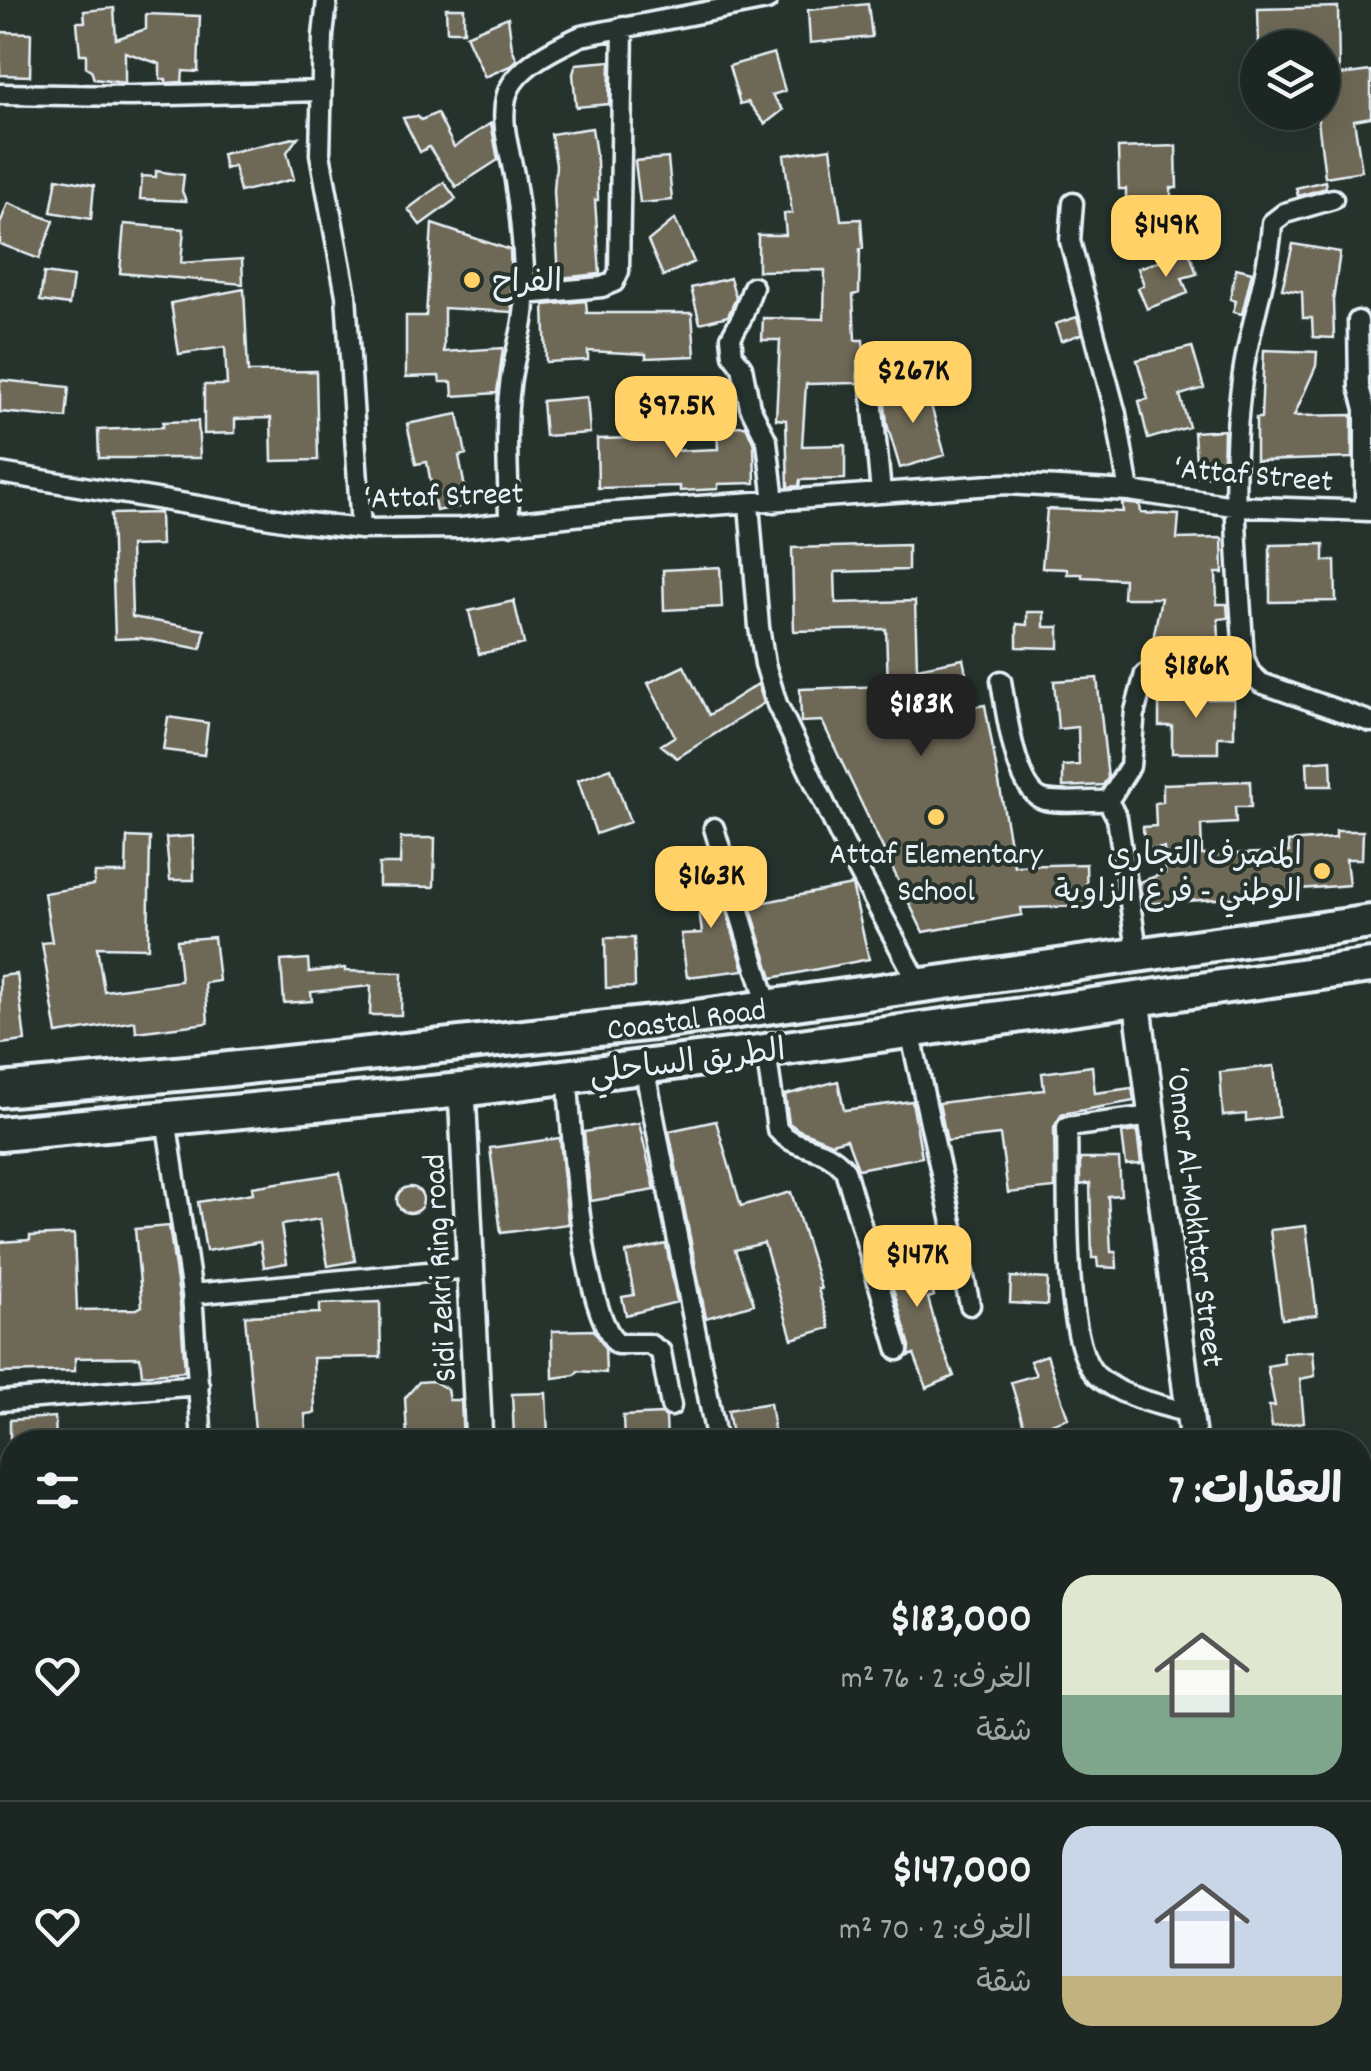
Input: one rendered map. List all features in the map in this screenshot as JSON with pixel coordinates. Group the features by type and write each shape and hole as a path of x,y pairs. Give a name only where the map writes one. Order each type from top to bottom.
{"highway":[{"name":"Coastal Road","path":"0,1090 634,1025 1371,922"},
{"name":"الطريق الساحلي","path":"0,1134 462,1090 1371,966"}],"street":[{"path":"326,0 320,154 346,295 361,530"},
{"path":"509,524 509,390 522,332 525,294 515,179 505,127 506,97 522,72 581,36 767,0"},
{"path":"525,294 602,287 614,282 619,271 623,27"},
{"path":"0,94 130,96 321,91"},
{"path":"1333,199 1285,213 1272,223 1271,245 1243,368 1234,506 1244,658 1261,683 1371,722"},
{"path":"1073,203 1070,240 1116,414 1129,491"},
{"path":"753,287 731,336 750,407 767,441 774,502"},
{"path":"1358,321 1368,511"},
{"path":"868,366 882,493"},
{"name":"‘Attaf Street","path":"0,472 361,530 461,528 1006,484 1129,491 1234,506 1368,511"},
{"path":"749,504 764,664 778,704 844,844 920,986"},
{"path":"1108,801 1130,766 1135,711 1145,674"},
{"path":"1000,680 1016,755 1031,792 1044,800 1108,801"},
{"path":"1108,801 1117,818 1138,956"},
{"path":"714,828 768,1007"},
{"name":"‘Omar Al-Mokhtar Street","path":"1137,999 1191,1430"},
{"path":"910,1031 970,1305"},
{"path":"766,1051 776,1129 793,1142 829,1153 845,1170 898,1350"},
{"path":"644,1066 715,1430"},
{"path":"568,1075 581,1223 602,1318 617,1344 649,1344 661,1352 671,1406"},
{"name":"Sidi Zekri Ring road","path":"462,1090 478,1430"},
{"path":"1152,1116 1067,1127 1073,1315 1083,1355 1095,1374 1128,1396 1189,1413"},
{"path":"166,1118 192,1294 201,1430"},
{"path":"192,1294 470,1268"},
{"path":"0,1401 199,1385"}],"building":[{"path":"868,4 872,37 810,43 808,10"},
{"path":"1338,7 1338,30 1259,30 1258,9"},
{"path":"114,8 116,39 146,29 146,14 200,16 198,72 183,71 182,82 166,83 166,79 160,79 160,64 125,52 125,83 94,79 86,67 86,54 80,54 77,22 85,22 84,11"},
{"path":"446,8 464,8 464,31 447,31"},
{"path":"508,17 517,60 485,77 466,35"},
{"path":"0,32 31,33 30,76 0,75"},
{"path":"774,53 785,91 772,95 783,110 765,124 748,102 740,104 729,66"},
{"path":"610,61 609,104 576,107 576,64"},
{"path":"1371,71 1371,117 1354,120 1362,171 1325,177 1319,130 1340,130 1340,75"},
{"path":"437,113 454,147 491,123 498,160 456,187 429,147 420,152 403,118 417,116 421,120"},
{"path":"592,128 597,161 595,200 600,274 559,278 556,165 551,134"},
{"path":"298,137 287,152 294,179 240,192 234,166 225,169 222,154"},
{"path":"1176,146 1177,188 1171,188 1171,234 1141,234 1141,221 1126,221 1126,189 1119,189 1118,148"},
{"path":"831,148 841,220 861,219 859,293 853,295 855,340 863,340 864,355 857,362 858,383 806,384 802,446 845,445 845,479 800,480 799,486 788,487 786,420 776,419 780,340 762,340 763,318 824,319 825,270 758,271 758,235 786,235 784,214 792,213 784,155"},
{"path":"668,158 672,200 640,203 635,161"},
{"path":"156,171 184,175 182,191 186,201 140,199 142,176 156,177"},
{"path":"57,178 94,185 91,219 51,212"},
{"path":"1325,181 1326,188 1298,196 1296,188"},
{"path":"444,182 456,199 420,225 408,209"},
{"path":"8,203 54,221 39,259 0,244 0,224"},
{"path":"675,219 694,262 663,276 648,241"},
{"path":"124,224 184,229 181,263 242,259 243,284 120,273"},
{"path":"432,224 510,250 512,312 444,308 444,352 503,348 497,393 453,396 452,382 440,382 439,376 406,377 406,316 426,316"},
{"path":"1293,244 1340,252 1333,301 1334,338 1313,337 1312,318 1303,318 1302,292 1282,289"},
{"path":"1189,252 1197,274 1182,278 1188,293 1147,309 1138,288 1144,285 1138,268"},
{"path":"1236,268 1252,272 1242,314 1233,312 1236,301 1230,299"},
{"path":"44,273 73,277 69,305 40,301"},
{"path":"730,278 736,298 728,316 700,323 691,288"},
{"path":"244,289 248,372 316,371 318,460 272,461 271,418 235,419 235,433 204,434 204,385 227,385 225,347 179,354 171,303"},
{"path":"586,301 587,313 692,313 695,356 646,358 646,354 588,351 588,360 546,362 544,305"},
{"path":"1077,317 1082,334 1061,341 1055,324"},
{"path":"1192,347 1204,388 1180,395 1189,427 1148,439 1139,401 1148,399 1137,360"},
{"path":"1264,350 1317,352 1316,366 1294,416 1352,415 1352,458 1256,461 1256,418 1261,418"},
{"path":"0,380 69,387 66,418 0,412"},
{"path":"925,384 945,455 900,468 887,424 884,396"},
{"path":"587,397 590,433 545,436 542,401"},
{"path":"458,414 466,454 459,456 468,505 436,511 427,462 416,464 407,424"},
{"path":"198,421 200,458 99,458 98,430"},
{"path":"746,426 754,444 755,483 680,491 680,486 598,488 597,439 639,438 640,428 671,429 670,451 718,449 717,427"},
{"path":"1224,430 1223,475 1197,477 1194,432"},
{"path":"1122,503 1140,505 1141,513 1179,515 1177,539 1222,538 1223,573 1216,573 1217,604 1227,604 1228,618 1218,619 1220,655 1155,658 1154,634 1161,598 1123,598 1124,579 1082,577 1067,574 1067,569 1042,568 1047,509 1123,512"},
{"path":"160,513 161,545 130,546 132,617 205,630 201,649 141,638 115,639 111,514"},
{"path":"1324,544 1324,561 1335,561 1336,601 1270,602 1270,545"},
{"name":"Attaf Elementary School","path":"908,545 908,570 835,572 836,603 915,601 917,668 963,659 973,707 985,705 1014,866 1086,864 1087,906 1021,908 1022,915 923,932 822,721 801,722 800,689 888,686 886,629 794,631 792,548"},
{"path":"720,567 722,607 664,610 663,570"},
{"path":"514,601 524,644 479,654 469,611"},
{"path":"1027,612 1044,612 1044,627 1059,627 1059,648 1017,647 1017,624 1027,625"},
{"path":"684,666 709,715 758,684 764,703 677,758 661,745 675,736 648,683"},
{"path":"1097,678 1108,778 1103,785 1063,787 1063,766 1079,765 1078,727 1058,729 1054,681"},
{"path":"1159,692 1198,692 1198,699 1234,699 1234,737 1218,737 1218,753 1172,753 1172,726 1159,726"},
{"path":"168,717 208,723 204,755 163,750"},
{"path":"1331,760 1332,786 1308,786 1307,762"},
{"path":"611,768 630,822 596,834 578,780"},
{"path":"1250,781 1251,807 1235,807 1236,823 1201,825 1202,855 1289,852 1288,842 1336,838 1336,831 1363,831 1362,859 1346,859 1349,885 1275,891 1275,895 1143,904 1139,882 1165,873 1164,848 1144,849 1143,827 1156,826 1155,803 1163,802 1163,784"},
{"path":"193,836 194,880 170,880 166,838"},
{"path":"127,837 150,838 148,948 97,947 104,991 181,981 177,940 214,937 219,981 205,983 208,1023 136,1032 135,1021 57,1034 42,943 52,942 44,893 94,885 95,873 126,873"},
{"path":"401,838 435,838 434,887 379,886 379,864 400,864"},
{"path":"712,864 744,970 687,977 681,934 702,933 693,866"},
{"path":"852,885 869,959 772,978 750,905"},
{"path":"605,938 634,938 635,987 606,988"},
{"path":"308,959 309,972 345,968 402,973 401,1015 370,1015 371,986 311,992 312,1001 284,1003 281,961"},
{"path":"17,974 25,1041 0,1044 0,976"},
{"path":"1092,1066 1095,1093 1132,1088 1134,1101 1062,1114 1054,1127 1055,1188 1008,1193 1000,1135 947,1141 939,1103 1044,1090 1042,1073"},
{"path":"1274,1066 1279,1117 1246,1121 1246,1114 1223,1116 1220,1072"},
{"path":"838,1081 844,1110 912,1101 922,1157 858,1169 847,1139 831,1143 789,1123 785,1095"},
{"path":"716,1121 741,1206 791,1192 830,1328 792,1339 764,1243 735,1250 754,1304 706,1318 669,1131"},
{"path":"639,1123 655,1190 591,1201 584,1132"},
{"path":"1137,1131 1141,1164 1126,1165 1122,1133"},
{"path":"560,1138 568,1224 501,1233 490,1148"},
{"path":"1080,1159 1119,1159 1121,1195 1108,1196 1111,1252 1116,1252 1117,1268 1098,1267 1097,1258 1092,1258 1090,1183 1080,1185"},
{"path":"340,1173 355,1261 328,1266 320,1219 281,1225 287,1263 264,1267 260,1242 206,1251 198,1202 253,1193 252,1187"},
{"path":"410,1187 419,1191 423,1200 419,1209 410,1213 401,1209 397,1200 401,1191"},
{"path":"169,1226 185,1371 142,1375 140,1357 75,1358 75,1371 0,1373 0,1242 74,1234 77,1310 137,1309 142,1306 135,1229"},
{"path":"1306,1226 1317,1315 1282,1319 1270,1230"},
{"path":"914,1238 934,1296 928,1298 939,1338 954,1376 927,1388 914,1354 909,1356 910,1346 881,1248"},
{"path":"666,1244 677,1302 626,1315 622,1297 634,1295 626,1253"},
{"path":"1011,1277 1048,1279 1047,1305 1010,1303"},
{"path":"380,1302 381,1357 313,1358 315,1413 305,1414 306,1430 255,1430 245,1316 320,1313 320,1304"},
{"path":"594,1330 605,1348 606,1373 578,1371 575,1375 553,1378 552,1331"},
{"path":"1313,1351 1315,1376 1300,1379 1304,1422 1272,1427 1269,1406 1275,1406 1267,1366 1284,1363 1283,1353"},
{"path":"1047,1355 1068,1418 1025,1430 1011,1382 1036,1375 1030,1361"},
{"path":"433,1381 447,1389 449,1400 461,1400 462,1430 407,1430 405,1398 419,1382"},
{"path":"546,1393 548,1430 514,1430 512,1394"},
{"path":"770,1403 774,1430 731,1430 728,1410"},
{"path":"661,1414 666,1417 667,1430 624,1430 623,1416"},
{"path":"55,1417 56,1430 10,1430 10,1420"}],"place":[{"name":"الفراح","path":"472,280"},
{"name":"Attaf Elementary School","path":"936,817"},
{"name":"المصرف التجاري الوطني - فرع الزاوية","path":"1322,871"}]}
